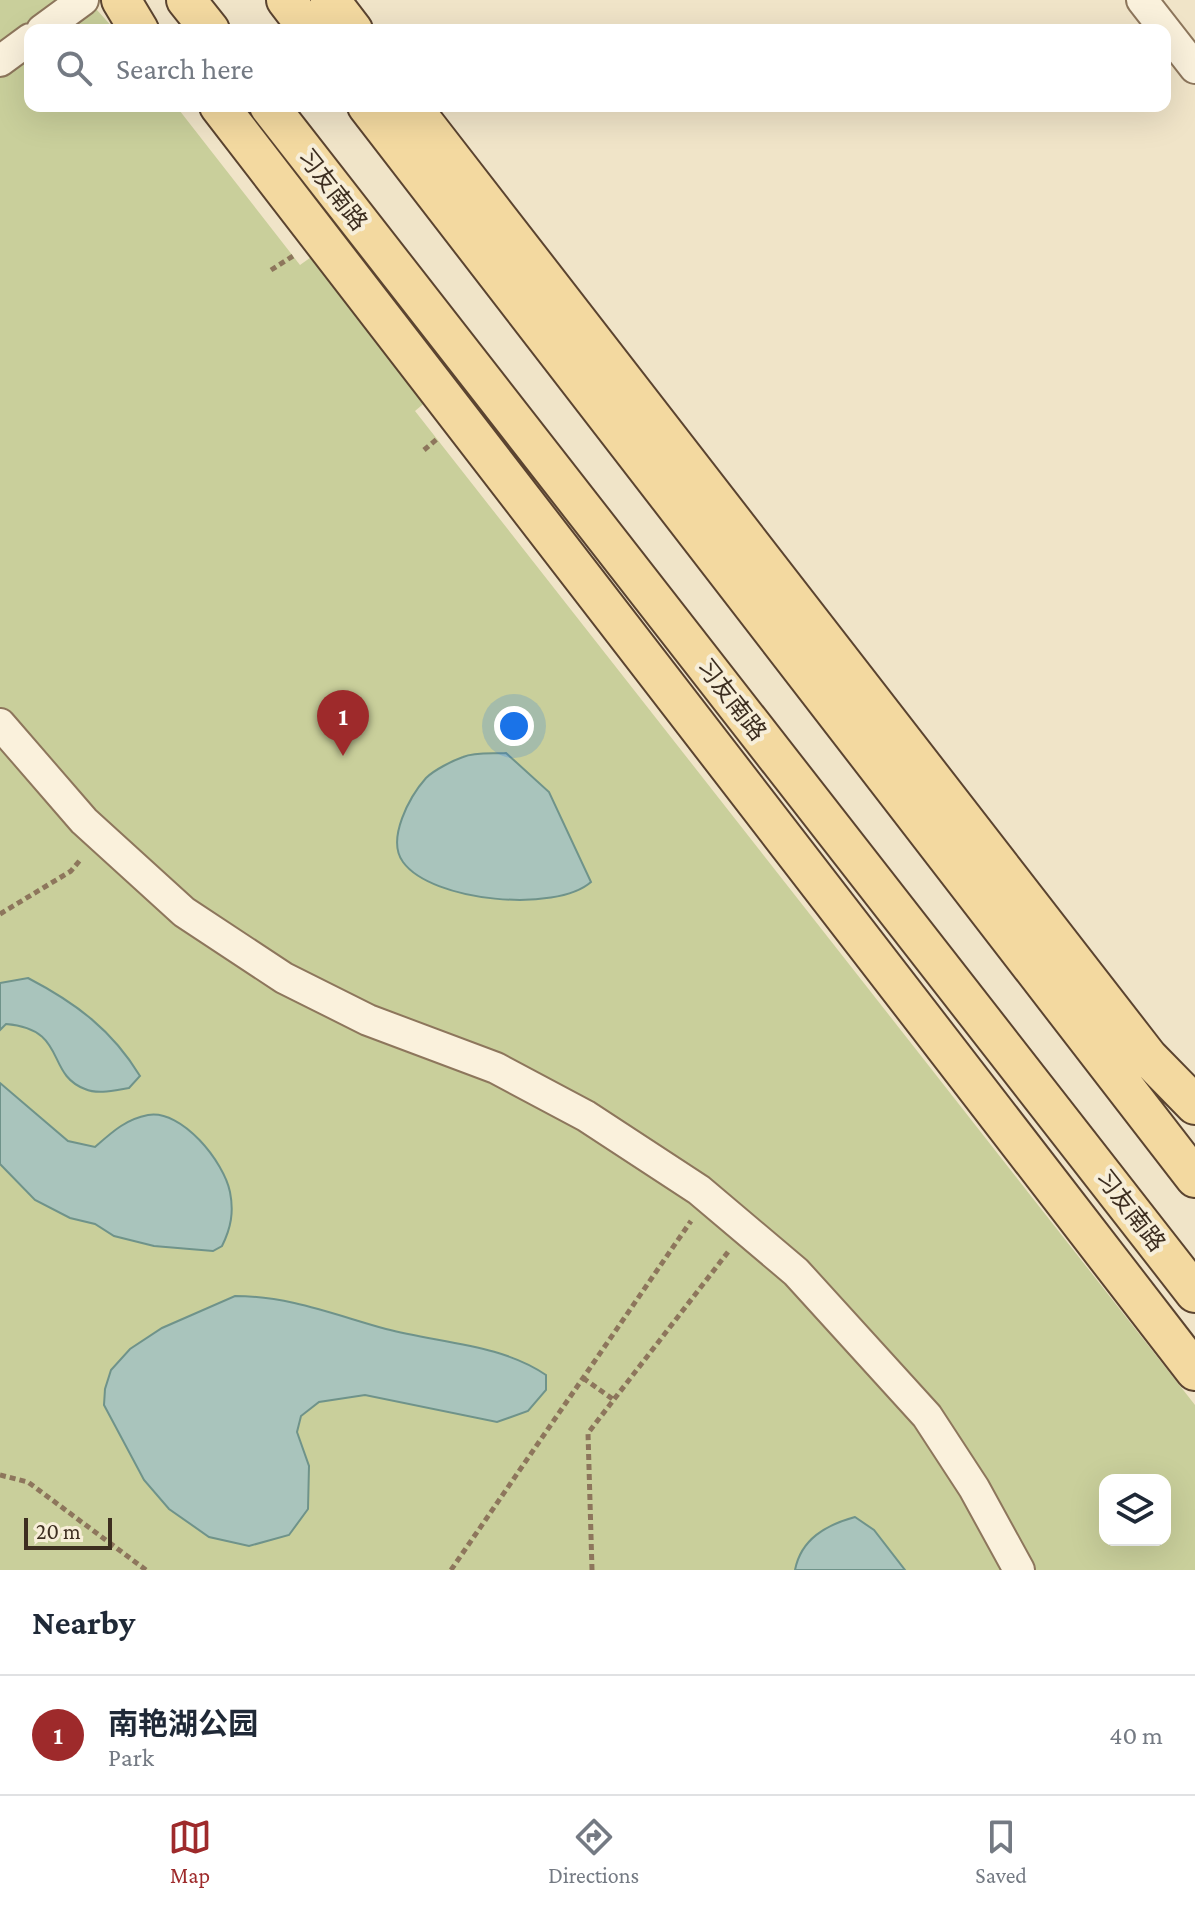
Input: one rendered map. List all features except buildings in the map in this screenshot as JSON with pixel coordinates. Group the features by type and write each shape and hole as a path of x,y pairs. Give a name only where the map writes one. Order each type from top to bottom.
{"main road":[{"path":"121,0 135,24"},
{"path":"186,0 205,24"},
{"path":"286,0 304,24"},
{"path":"330,0 348,24"},
{"path":"224,112 1195,1371"},
{"name":"习友南路","path":"274,112 1195,1293"},
{"path":"372,112 1195,1178"},
{"path":"416,112 1148,1057 1195,1105"}],"street":[{"path":"50,24 83,0"},
{"path":"1142,0 1161,24"},
{"path":"1171,37 1195,68"},
{"path":"1,59 24,43"},
{"path":"0,724 26,758 101,837 184,912 284,978 368,1020 496,1068 586,1116 707,1197 796,1272 927,1416 974,1488 1019,1570"}],"path":[{"path":"0,914 71,871 101,837"},
{"path":"451,1570 707,1197"},
{"path":"592,1570 588,1433 745,1229"},
{"path":"583,1378 614,1400"},
{"path":"0,1475 28,1482 146,1570"}],"green space":[{"path":"0,0 88,0 110,24 24,24 24,112 181,112 300,265 314,255 428,400 415,411 1195,1405 1195,1570 0,1570"}],"water":[{"path":"506,753 549,792 591,882 574,892 524,900 466,894 418,876 398,853 402,818 413,795 426,778 468,755"},
{"path":"28,978 62,997 105,1031 140,1076 129,1088 101,1092 85,1089 64,1073 48,1043 39,1034 6,1024 0,1030 0,983"},
{"path":"0,1083 68,1141 95,1147 126,1123 148,1115 161,1115 187,1129 200,1140 219,1166 230,1192 231,1220 222,1246 213,1251 154,1246 114,1236 95,1224 70,1218 35,1200 0,1164"},
{"path":"235,1296 293,1303 406,1334 490,1351 546,1375 546,1390 528,1411 497,1422 365,1395 319,1402 301,1416 297,1432 309,1466 308,1509 289,1535 249,1546 209,1537 169,1509 144,1480 104,1405 105,1389 111,1370 130,1349 162,1328"},
{"path":"855,1517 874,1530 905,1570 795,1570 803,1550 816,1535 834,1524"}],"place":[{"name":"南艳湖公园","path":"343,756"}]}
